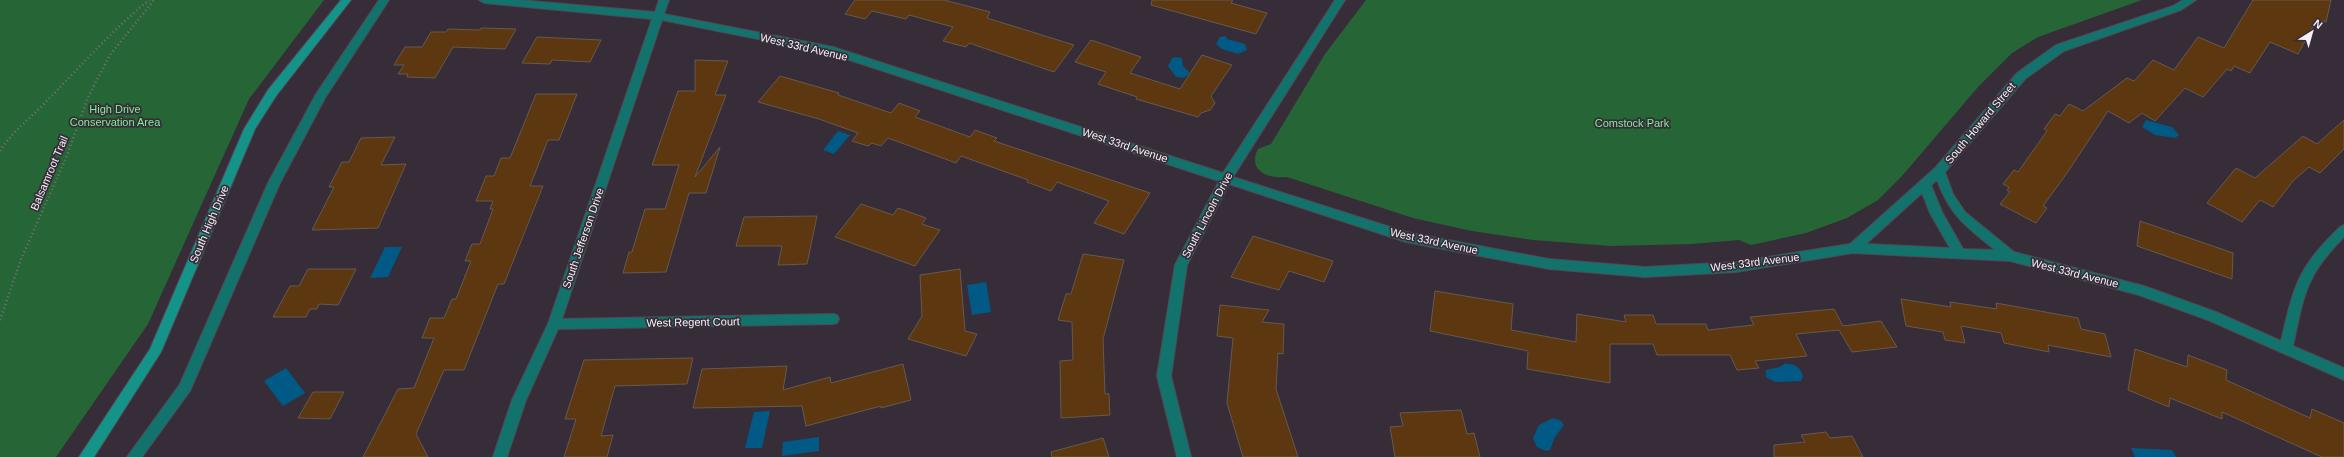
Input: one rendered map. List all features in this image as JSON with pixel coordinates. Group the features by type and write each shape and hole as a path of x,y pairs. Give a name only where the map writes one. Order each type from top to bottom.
{"main road":[{"name":"South High Drive","path":"86,457 155,352 250,129 272,93 346,0"}],"street":[{"path":"134,457 185,387 274,183 320,97 384,0"},
{"name":"West 33rd Avenue","path":"484,0 658,16 829,50 1406,237 1549,264 1645,272 1736,267 1853,248 2010,256 2140,290 2212,316 2344,374"},
{"name":"South Jefferson Drive","path":"500,457 519,400 554,324 664,0"},
{"name":"South Howard Street","path":"1853,248 1939,171 2015,81 2060,48 2177,8 2191,0"},
{"name":"South Lincoln Drive","path":"1184,457 1164,376 1180,265 1226,178 1336,1"},
{"path":"1939,171 1948,195 1961,215 2010,256"},
{"path":"1924,184 1936,213 1960,254"},
{"path":"2286,348 2301,288 2307,272 2319,254 2344,230"},
{"name":"West Regent Court","path":"554,324 833,319"}],"path":[{"path":"0,151 6,139 39,108 82,61 149,0"},
{"name":"Balsamroot Trail","path":"0,320 21,259 66,158 88,97 110,55 154,0"}],"green space":[{"name":"High Drive Conservation Area","path":"0,0 324,0 249,99 148,324 56,457 0,457"},
{"name":"Comstock Park","path":"1366,0 2142,0 2038,37 2012,53 1978,87 1902,176 1878,200 1847,218 1806,233 1751,245 1739,240 1691,244 1611,246 1533,240 1472,231 1413,218 1287,177 1273,177 1261,172 1257,168 1255,157 1258,149 1271,144 1325,54"}],"water":[{"path":"1226,36 1227,39 1245,44 1247,50 1238,54 1222,49 1216,44 1220,37"},
{"path":"1172,58 1182,58 1183,66 1190,73 1184,78 1176,77 1168,66"},
{"path":"2146,120 2172,127 2179,135 2175,138 2155,135 2142,127"},
{"path":"838,131 850,135 834,154 823,150"},
{"path":"385,247 402,247 388,277 370,278"},
{"path":"986,282 991,312 972,315 967,285"},
{"path":"1784,364 1791,364 1799,368 1803,377 1801,381 1775,382 1766,377 1766,370 1780,367"},
{"path":"286,368 305,393 283,406 264,381"},
{"path":"770,411 762,448 745,448 754,412"},
{"path":"1553,418 1561,421 1564,425 1555,437 1550,450 1546,451 1537,447 1533,438 1539,425"},
{"path":"819,437 819,451 782,456 783,442"},
{"path":"2131,448 2172,450 2176,457 2135,457"}],"building":[{"path":"855,0 944,0 990,12 987,18 1074,45 1054,72 969,43 966,47 943,41 953,27 909,15 906,19 872,11 865,19 845,14"},
{"path":"1152,0 1233,0 1231,3 1267,13 1256,34 1151,5"},
{"path":"2253,0 2331,0 2326,22 2317,19 2298,54 2270,42 2250,73 2234,66 2231,71 2227,69 2203,97 2185,88 2155,121 2142,113 2129,123 2108,111 2043,206 2047,208 2036,223 2000,204 2010,192 2007,190 2009,187 2003,184 2014,170 2018,172 2047,131 2044,129 2055,114 2060,116 2069,104 2083,111 2127,78 2134,81 2153,60 2174,70 2198,37 2224,48"},
{"path":"481,28 516,29 505,49 453,47 435,78 407,77 408,74 398,74 404,65 394,65 405,47 422,47 431,32 446,32 448,29 480,30"},
{"path":"537,37 601,40 590,62 552,60 550,64 522,63"},
{"path":"1091,40 1141,57 1130,73 1180,89 1202,55 1232,65 1211,96 1215,103 1210,110 1201,113 1198,117 1136,99 1137,97 1098,84 1106,72 1075,62"},
{"path":"695,60 728,61 715,95 726,95 695,177 720,147 706,193 689,193 666,272 623,273 629,252 632,252 645,209 665,209 679,165 652,165 678,91 695,91"},
{"path":"780,76 839,93 838,95 891,113 899,103 920,111 915,117 970,137 975,130 997,138 994,141 1150,193 1124,234 1094,223 1109,201 1057,182 1051,191 1027,182 1028,180 961,156 956,163 888,138 881,146 872,143 868,146 852,141 858,133 819,119 758,102"},
{"path":"536,94 577,94 559,140 548,140 530,186 543,186 504,284 498,284 464,370 444,370 416,434 428,457 363,457 398,389 414,388 434,338 422,338 430,318 444,318 452,299 456,299 471,261 465,261 472,244 480,244 493,209 490,209 493,201 476,201 486,176 494,176 501,158 510,158"},
{"path":"2344,120 2344,149 2320,173 2309,167 2293,181 2273,207 2260,200 2242,222 2207,203 2236,168 2255,178 2303,136 2317,144"},
{"path":"395,137 381,165 406,164 378,228 312,230 334,187 329,187 342,162 349,162 361,138"},
{"path":"861,204 893,215 898,208 926,218 922,224 940,230 915,266 835,237"},
{"path":"817,216 807,264 778,265 782,246 736,246 744,217"},
{"path":"2140,221 2233,253 2232,279 2137,246"},
{"path":"1253,236 1333,261 1324,282 1289,271 1279,290 1231,277"},
{"path":"1083,254 1124,260 1103,339 1105,394 1109,394 1110,415 1061,418 1060,361 1073,360 1072,322 1058,320 1066,294 1071,294"},
{"path":"308,269 356,269 338,305 319,304 317,309 310,309 306,317 273,317 290,286 299,286"},
{"path":"960,269 965,331 977,334 966,356 908,339 922,316 920,275"},
{"path":"1435,291 1513,304 1511,330 1576,342 1577,314 1626,322 1624,315 1653,315 1656,324 1706,324 1708,330 1754,325 1750,317 1834,309 1843,326 1881,321 1897,347 1852,352 1839,330 1796,334 1807,356 1755,361 1759,368 1737,370 1730,355 1657,355 1653,344 1610,344 1610,383 1527,369 1528,351 1430,331"},
{"path":"1901,299 1951,307 1950,302 1997,309 1996,303 2078,318 2081,329 2105,334 2111,357 2048,345 2049,352 2004,343 2001,333 1961,326 1965,343 1945,340 1943,332 1906,326"},
{"path":"1220,305 1269,310 1262,322 1284,324 1283,354 1278,353 1276,389 1298,457 1243,457 1227,403 1233,338 1217,336"},
{"path":"2135,349 2187,367 2188,355 2227,370 2226,380 2310,418 2312,409 2344,423 2344,457 2322,457 2222,412 2222,419 2170,398 2169,407 2128,390"},
{"path":"693,358 687,384 615,386 601,436 613,435 607,457 564,457 576,419 565,419 584,360"},
{"path":"903,364 911,400 881,408 881,406 806,426 802,406 693,408 702,369 787,366 783,390 830,377 831,383"},
{"path":"313,392 344,392 330,419 298,418"},
{"path":"1461,410 1467,434 1474,433 1480,457 1395,457 1390,427 1403,426 1400,413"},
{"path":"1826,432 1830,438 1852,436 1863,457 1774,457 1774,445 1805,442 1801,435"},
{"path":"1103,438 1109,457 1052,457 1051,452"}]}
